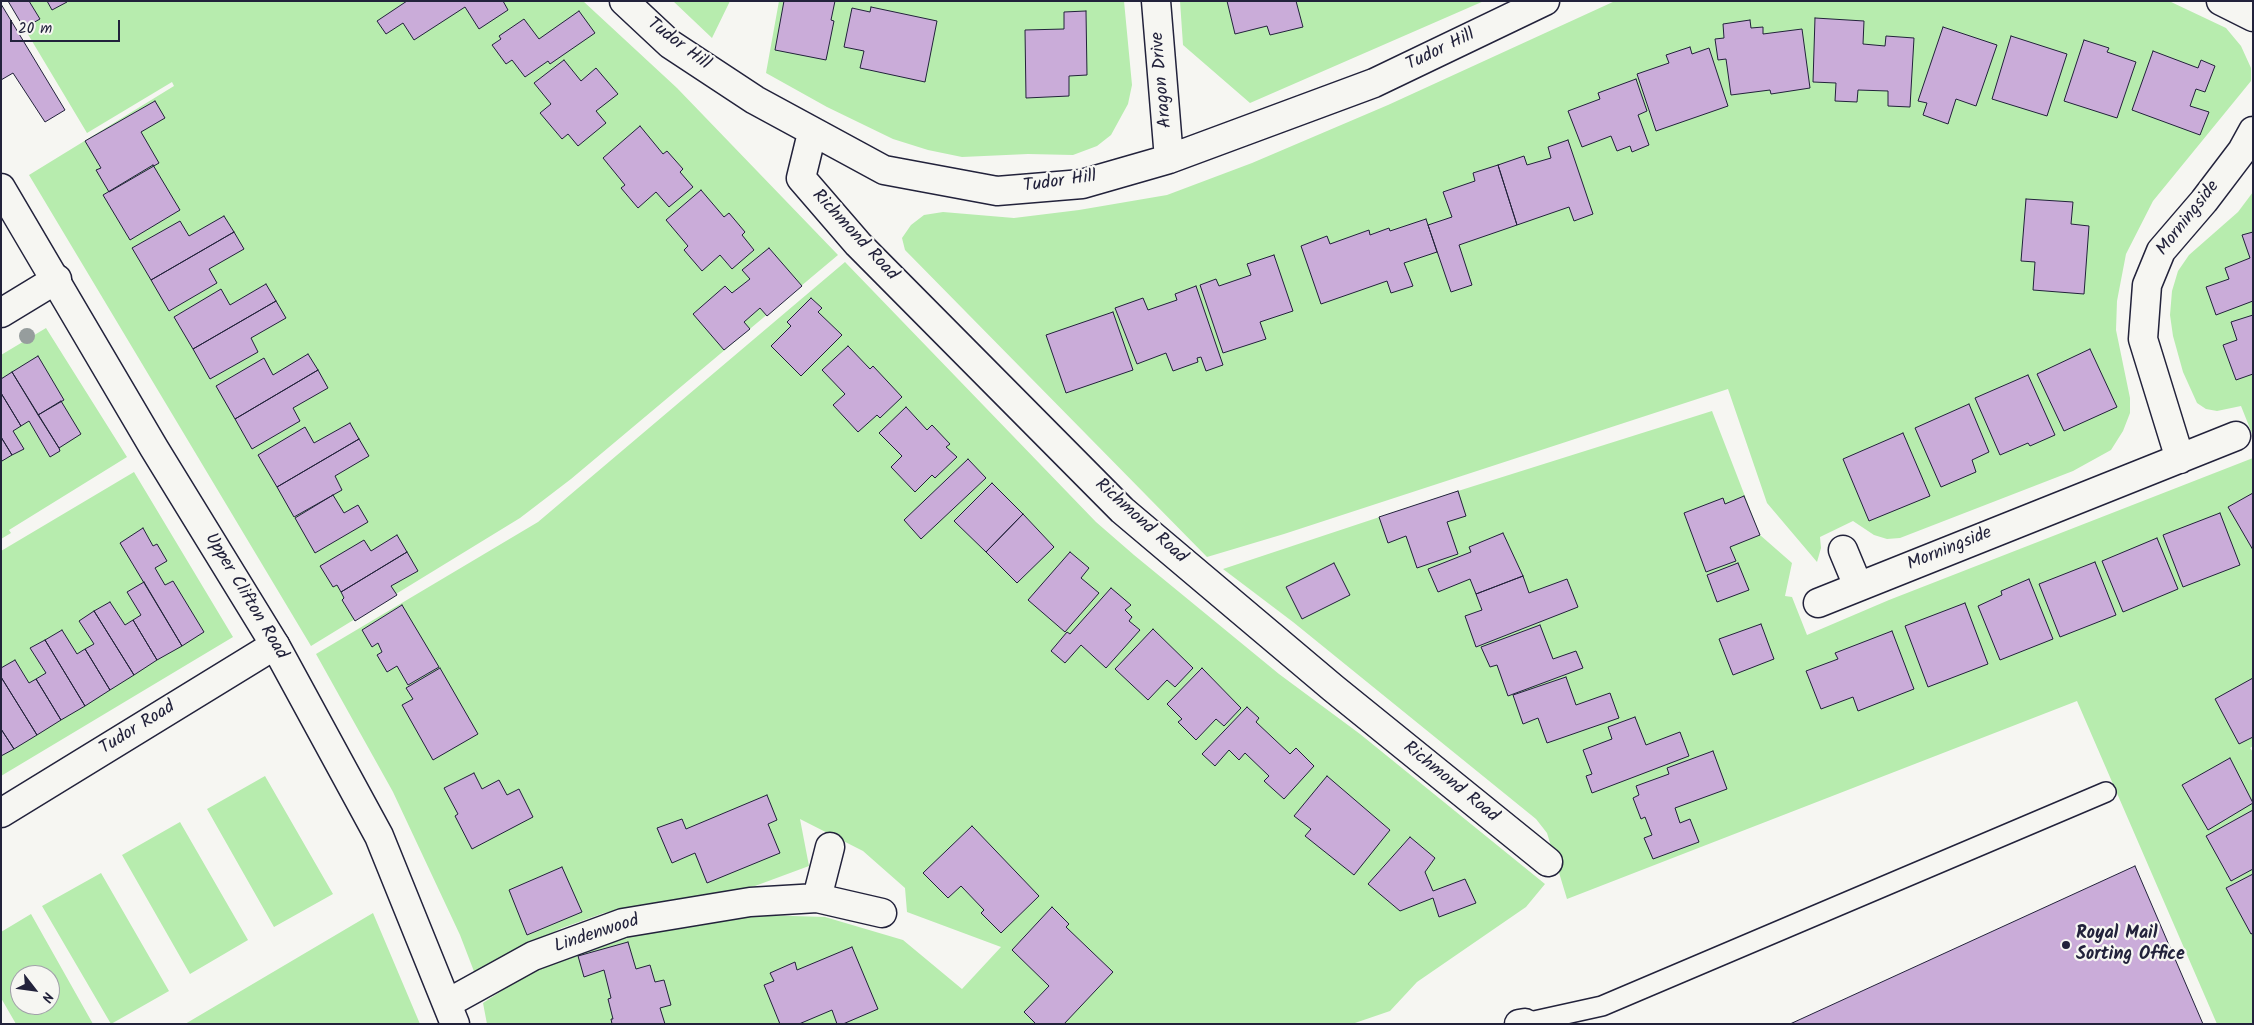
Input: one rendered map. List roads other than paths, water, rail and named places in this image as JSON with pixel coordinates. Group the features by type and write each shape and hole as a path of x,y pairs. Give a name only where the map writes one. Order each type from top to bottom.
{"street":[{"name":"Tudor Hill","path":"624,1 670,44 755,100 812,133 884,170 996,191 1082,184 1169,159 1374,83 1545,1"},
{"name":"Aragon Drive","path":"1156,1 1169,159"},
{"path":"2221,1 2253,17"},
{"name":"Morningside","path":"2180,459 2143,339 2147,285 2161,251 2204,201 2242,151 2253,131"},
{"name":"Richmond Road","path":"812,133 801,178 858,244 1122,510 1333,688 1548,862"},
{"name":"Upper Clifton Road","path":"1,188 57,279 154,448 275,645 379,836 451,1013"},
{"path":"1,313 57,279"},
{"name":"Morningside","path":"1818,603 2236,436"},
{"path":"1843,550 1858,586"},
{"name":"Tudor Road","path":"1,813 275,645"},
{"path":"817,898 830,847"},
{"name":"Lindenwood","path":"451,1013 533,956 623,923 750,902 817,898 882,913"}],"lane":[{"path":"1522,1023 1572,1018 2106,792"}],"place":[{"name":"Royal Mail Sorting Office","path":"2066,945"}]}
